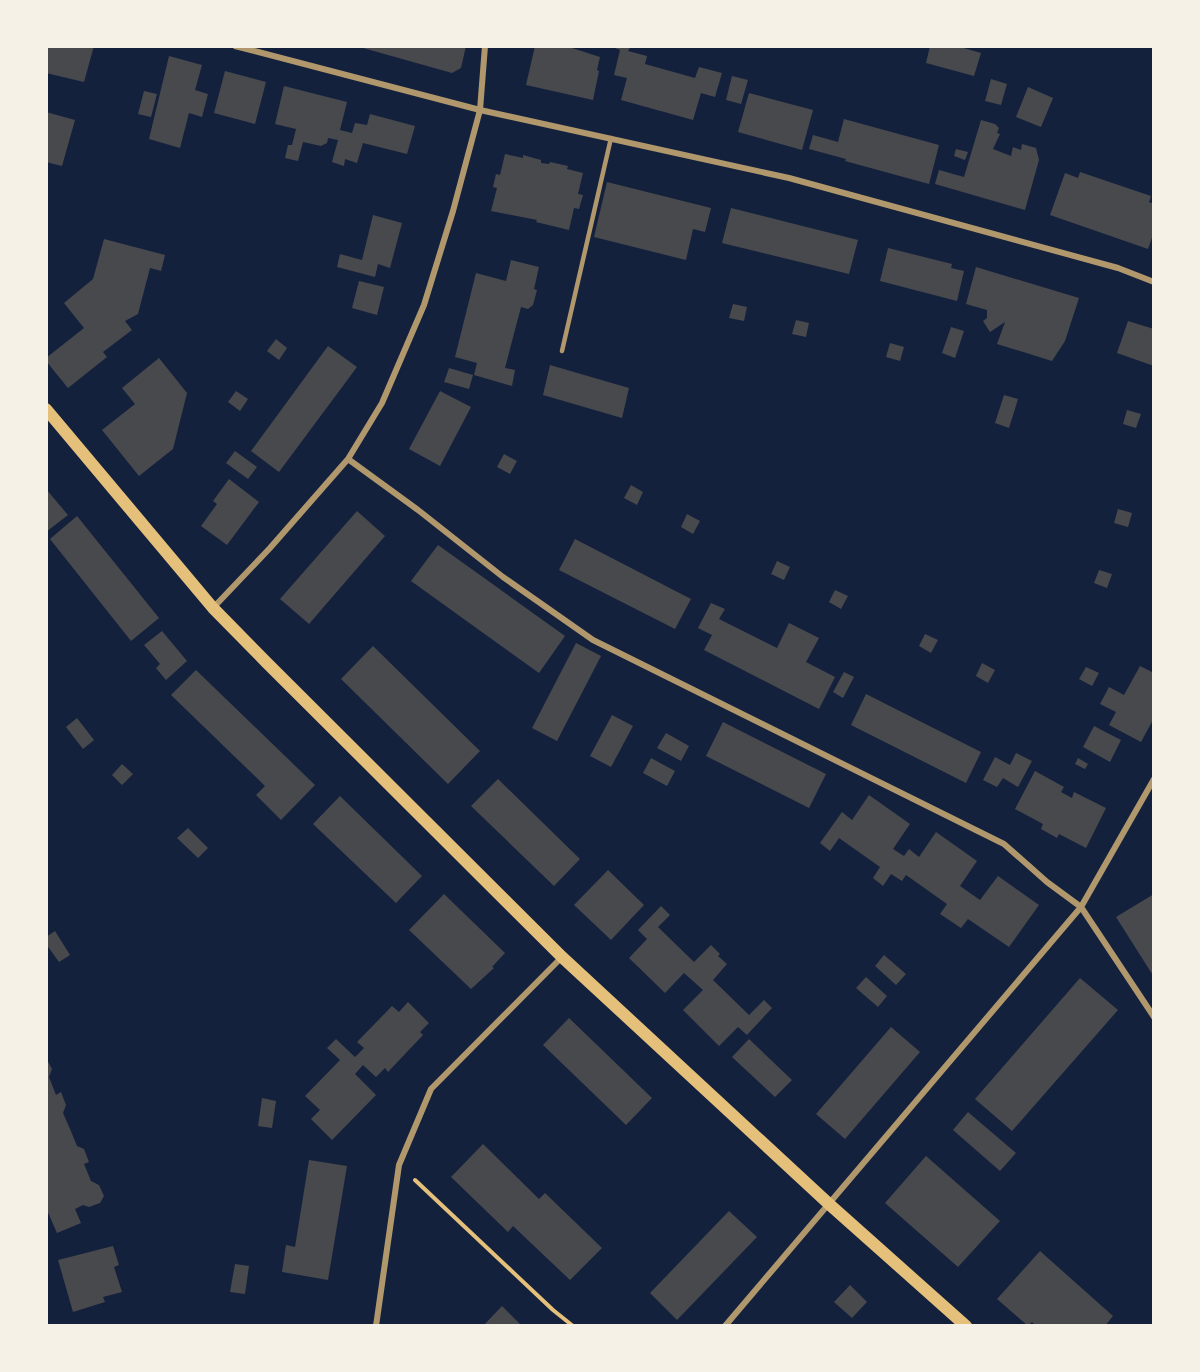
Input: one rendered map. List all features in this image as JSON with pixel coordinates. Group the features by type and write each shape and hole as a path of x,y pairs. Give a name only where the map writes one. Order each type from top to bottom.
{"main road":[{"path":"46,409 213,608 267,663 562,957 829,1204 966,1326"}],"street":[{"path":"235,46 480,110 789,178 1118,268 1154,282"},
{"path":"213,608 270,548 348,459 382,403 424,305 453,211 480,110 485,46"},
{"path":"348,459 418,510 503,577 593,640 1004,844 1047,882 1081,907 1154,1017"},
{"path":"725,1326 1081,907 1154,779"},
{"path":"376,1326 399,1165 431,1089 562,957"}],"lane":[{"path":"562,351 611,138"}],"path":[{"path":"399,1165 553,1310 573,1326"}],"building":[{"path":"46,46 94,46 84,82 46,73"},
{"path":"356,46 466,46 461,68 452,73"},
{"path":"535,46 569,47 600,57 593,100 526,85"},
{"path":"610,46 631,46 628,51 647,56 645,64 695,78 699,67 722,73 715,97 701,93 693,120 621,100 627,78 614,75 620,50"},
{"path":"930,46 957,46 981,53 974,76 926,63"},
{"path":"169,56 202,65 195,90 208,94 202,117 189,113 180,148 149,139"},
{"path":"225,71 266,82 255,124 214,113"},
{"path":"732,76 748,80 741,104 726,100"},
{"path":"991,79 1007,84 1001,105 985,101"},
{"path":"284,86 347,102 340,130 352,133 355,123 367,125 370,114 415,126 407,154 363,143 357,163 345,159 344,166 332,162 338,140 328,138 327,143 321,146 303,142 298,161 285,158 288,145 292,145 296,129 275,124"},
{"path":"1028,87 1053,98 1041,127 1016,117"},
{"path":"144,91 157,94 151,117 138,114"},
{"path":"749,93 813,110 802,150 738,132"},
{"path":"46,112 75,120 62,166 46,162"},
{"path":"844,119 939,145 929,184 809,149 813,135 838,142"},
{"path":"981,120 995,124 999,128 997,133 1000,134 993,149 1011,156 1013,147 1021,150 1022,144 1036,148 1039,160 1025,210 935,184 939,170 964,177"},
{"path":"956,149 968,152 965,160 954,156"},
{"path":"505,154 523,158 523,155 541,160 541,163 549,164 550,162 568,166 567,169 583,173 578,194 583,195 579,209 574,208 569,230 536,222 537,220 491,211 497,188 493,187 496,174 500,175"},
{"path":"1080,172 1151,196 1149,202 1154,204 1154,232 1148,249 1050,215 1065,173 1078,178"},
{"path":"607,182 711,208 705,232 693,229 686,260 594,237"},
{"path":"731,208 858,240 849,274 722,243"},
{"path":"373,215 402,223 390,268 378,264 375,277 337,267 340,254 362,260"},
{"path":"104,239 165,255 161,271 150,268 138,314 125,321 132,330 103,352 107,357 68,388 46,358 84,328 64,303 93,279"},
{"path":"888,248 952,264 951,268 964,271 957,301 880,281"},
{"path":"511,260 539,267 533,305 528,309 521,307 505,368 515,370 512,386 474,375 477,363 455,357 476,273 506,281"},
{"path":"976,267 1079,298 1065,341 1052,361 997,344 1005,322 990,332 983,321 987,318 987,310 966,304"},
{"path":"359,281 384,287 377,315 352,308"},
{"path":"733,304 747,307 744,321 729,318"},
{"path":"796,320 809,323 806,337 792,334"},
{"path":"1128,321 1154,329 1154,366 1117,353"},
{"path":"951,327 964,331 955,358 942,353"},
{"path":"276,339 287,348 279,360 267,351"},
{"path":"890,343 904,347 900,361 886,357"},
{"path":"328,346 357,367 279,472 251,451"},
{"path":"159,358 187,393 173,449 139,476 102,430 135,404 122,388"},
{"path":"550,365 629,388 622,418 543,395"},
{"path":"449,368 473,375 469,389 444,382"},
{"path":"236,391 248,399 240,411 228,402"},
{"path":"440,391 471,407 440,466 409,449"},
{"path":"1004,395 1018,399 1009,428 995,423"},
{"path":"1127,410 1141,414 1136,428 1123,424"},
{"path":"235,451 257,467 248,479 226,463"},
{"path":"504,454 517,461 510,474 497,467"},
{"path":"229,479 259,502 227,545 201,526 217,504 213,501"},
{"path":"631,485 643,492 637,505 624,498"},
{"path":"46,489 68,515 46,532"},
{"path":"1118,509 1132,513 1128,527 1114,523"},
{"path":"357,511 385,536 309,624 280,599"},
{"path":"687,514 700,521 693,534 681,527"},
{"path":"77,516 159,618 131,641 50,539"},
{"path":"575,539 691,599 675,629 559,570"},
{"path":"438,545 565,636 539,673 411,581"},
{"path":"777,561 790,567 784,580 771,574"},
{"path":"1099,570 1112,574 1107,588 1094,583"},
{"path":"835,590 848,596 841,609 829,602"},
{"path":"711,603 725,609 719,619 777,648 789,623 819,638 806,662 835,677 819,709 704,650 712,635 698,628"},
{"path":"162,631 187,661 166,680 156,668 160,664 144,645"},
{"path":"925,634 938,640 931,653 919,646"},
{"path":"576,643 601,656 557,741 532,728"},
{"path":"373,646 480,751 448,784 341,679"},
{"path":"982,663 995,670 988,683 976,676"},
{"path":"1140,666 1154,673 1154,718 1141,742 1109,725 1116,712 1100,704 1109,687 1124,695"},
{"path":"1086,667 1099,673 1092,686 1079,679"},
{"path":"196,670 315,785 281,820 256,795 265,786 171,695"},
{"path":"844,672 854,677 843,698 833,692"},
{"path":"866,694 981,752 966,783 851,725"},
{"path":"612,715 633,726 611,767 590,756"},
{"path":"77,718 94,740 83,749 66,727"},
{"path":"723,722 826,774 809,808 706,756"},
{"path":"1094,726 1121,740 1110,762 1083,747"},
{"path":"666,733 689,746 681,761 657,748"},
{"path":"1016,753 1032,761 1018,787 1003,778 997,787 983,780 995,757 1010,765"},
{"path":"651,758 675,771 667,786 643,773"},
{"path":"1078,758 1088,764 1085,769 1075,764"},
{"path":"122,764 133,774 122,785 112,775"},
{"path":"1035,771 1064,787 1061,792 1072,798 1074,792 1106,808 1086,848 1059,834 1057,838 1041,829 1043,824 1015,809"},
{"path":"498,779 580,859 554,886 471,806"},
{"path":"869,795 910,824 893,849 904,856 909,849 919,857 936,832 977,861 960,886 980,900 998,876 1039,905 1009,947 968,919 961,928 940,914 947,904 906,875 902,881 891,874 883,886 873,878 880,867 839,838 830,851 820,843 842,812 852,820"},
{"path":"340,796 422,876 396,903 313,824"},
{"path":"188,828 208,848 198,858 177,838"},
{"path":"608,870 644,905 611,940 574,905"},
{"path":"444,894 505,953 492,967 494,968 471,989 409,930"},
{"path":"1154,894 1154,977 1116,917"},
{"path":"661,906 670,915 658,927 694,962 711,945 720,954 718,956 727,964 713,980 749,1015 764,1000 772,1008 747,1035 738,1027 719,1046 683,1010 703,990 684,973 665,993 629,958 647,939 638,930"},
{"path":"55,931 70,955 59,962 46,944 46,937"},
{"path":"884,955 906,974 896,985 875,966"},
{"path":"866,977 887,996 878,1007 856,988"},
{"path":"1080,978 1118,1010 1012,1131 975,1099"},
{"path":"408,1002 429,1023 420,1032 423,1035 388,1072 385,1068 376,1077 363,1065 355,1074 376,1095 332,1140 311,1119 320,1110 305,1096 340,1060 327,1048 336,1039 355,1057 364,1048 357,1042 392,1006 399,1012"},
{"path":"569,1018 652,1098 626,1125 543,1045"},
{"path":"891,1027 920,1052 845,1139 816,1114"},
{"path":"749,1039 792,1080 775,1097 732,1057"},
{"path":"46,1058 52,1069 49,1077 56,1095 61,1092 66,1105 63,1113 77,1146 84,1149 89,1162 84,1164 91,1181 99,1185 104,1196 100,1203 89,1207 83,1205 75,1209 81,1223 57,1233 46,1208"},
{"path":"262,1098 276,1101 272,1128 258,1126"},
{"path":"968,1112 1016,1153 1000,1171 953,1130"},
{"path":"483,1144 539,1199 545,1193 602,1248 570,1280 513,1226 508,1232 451,1177"},
{"path":"926,1156 1000,1221 958,1267 885,1203"},
{"path":"309,1160 347,1166 328,1280 282,1272 286,1245 295,1247"},
{"path":"729,1211 757,1237 677,1320 650,1293"},
{"path":"113,1246 119,1265 114,1267 122,1292 103,1297 105,1302 73,1312 58,1260"},
{"path":"1040,1251 1113,1316 1105,1326 1036,1326 1032,1322 1028,1326 997,1299"},
{"path":"235,1264 249,1266 245,1294 230,1292"},
{"path":"850,1285 867,1302 852,1318 834,1302"},
{"path":"502,1306 522,1326 483,1326"}]}
